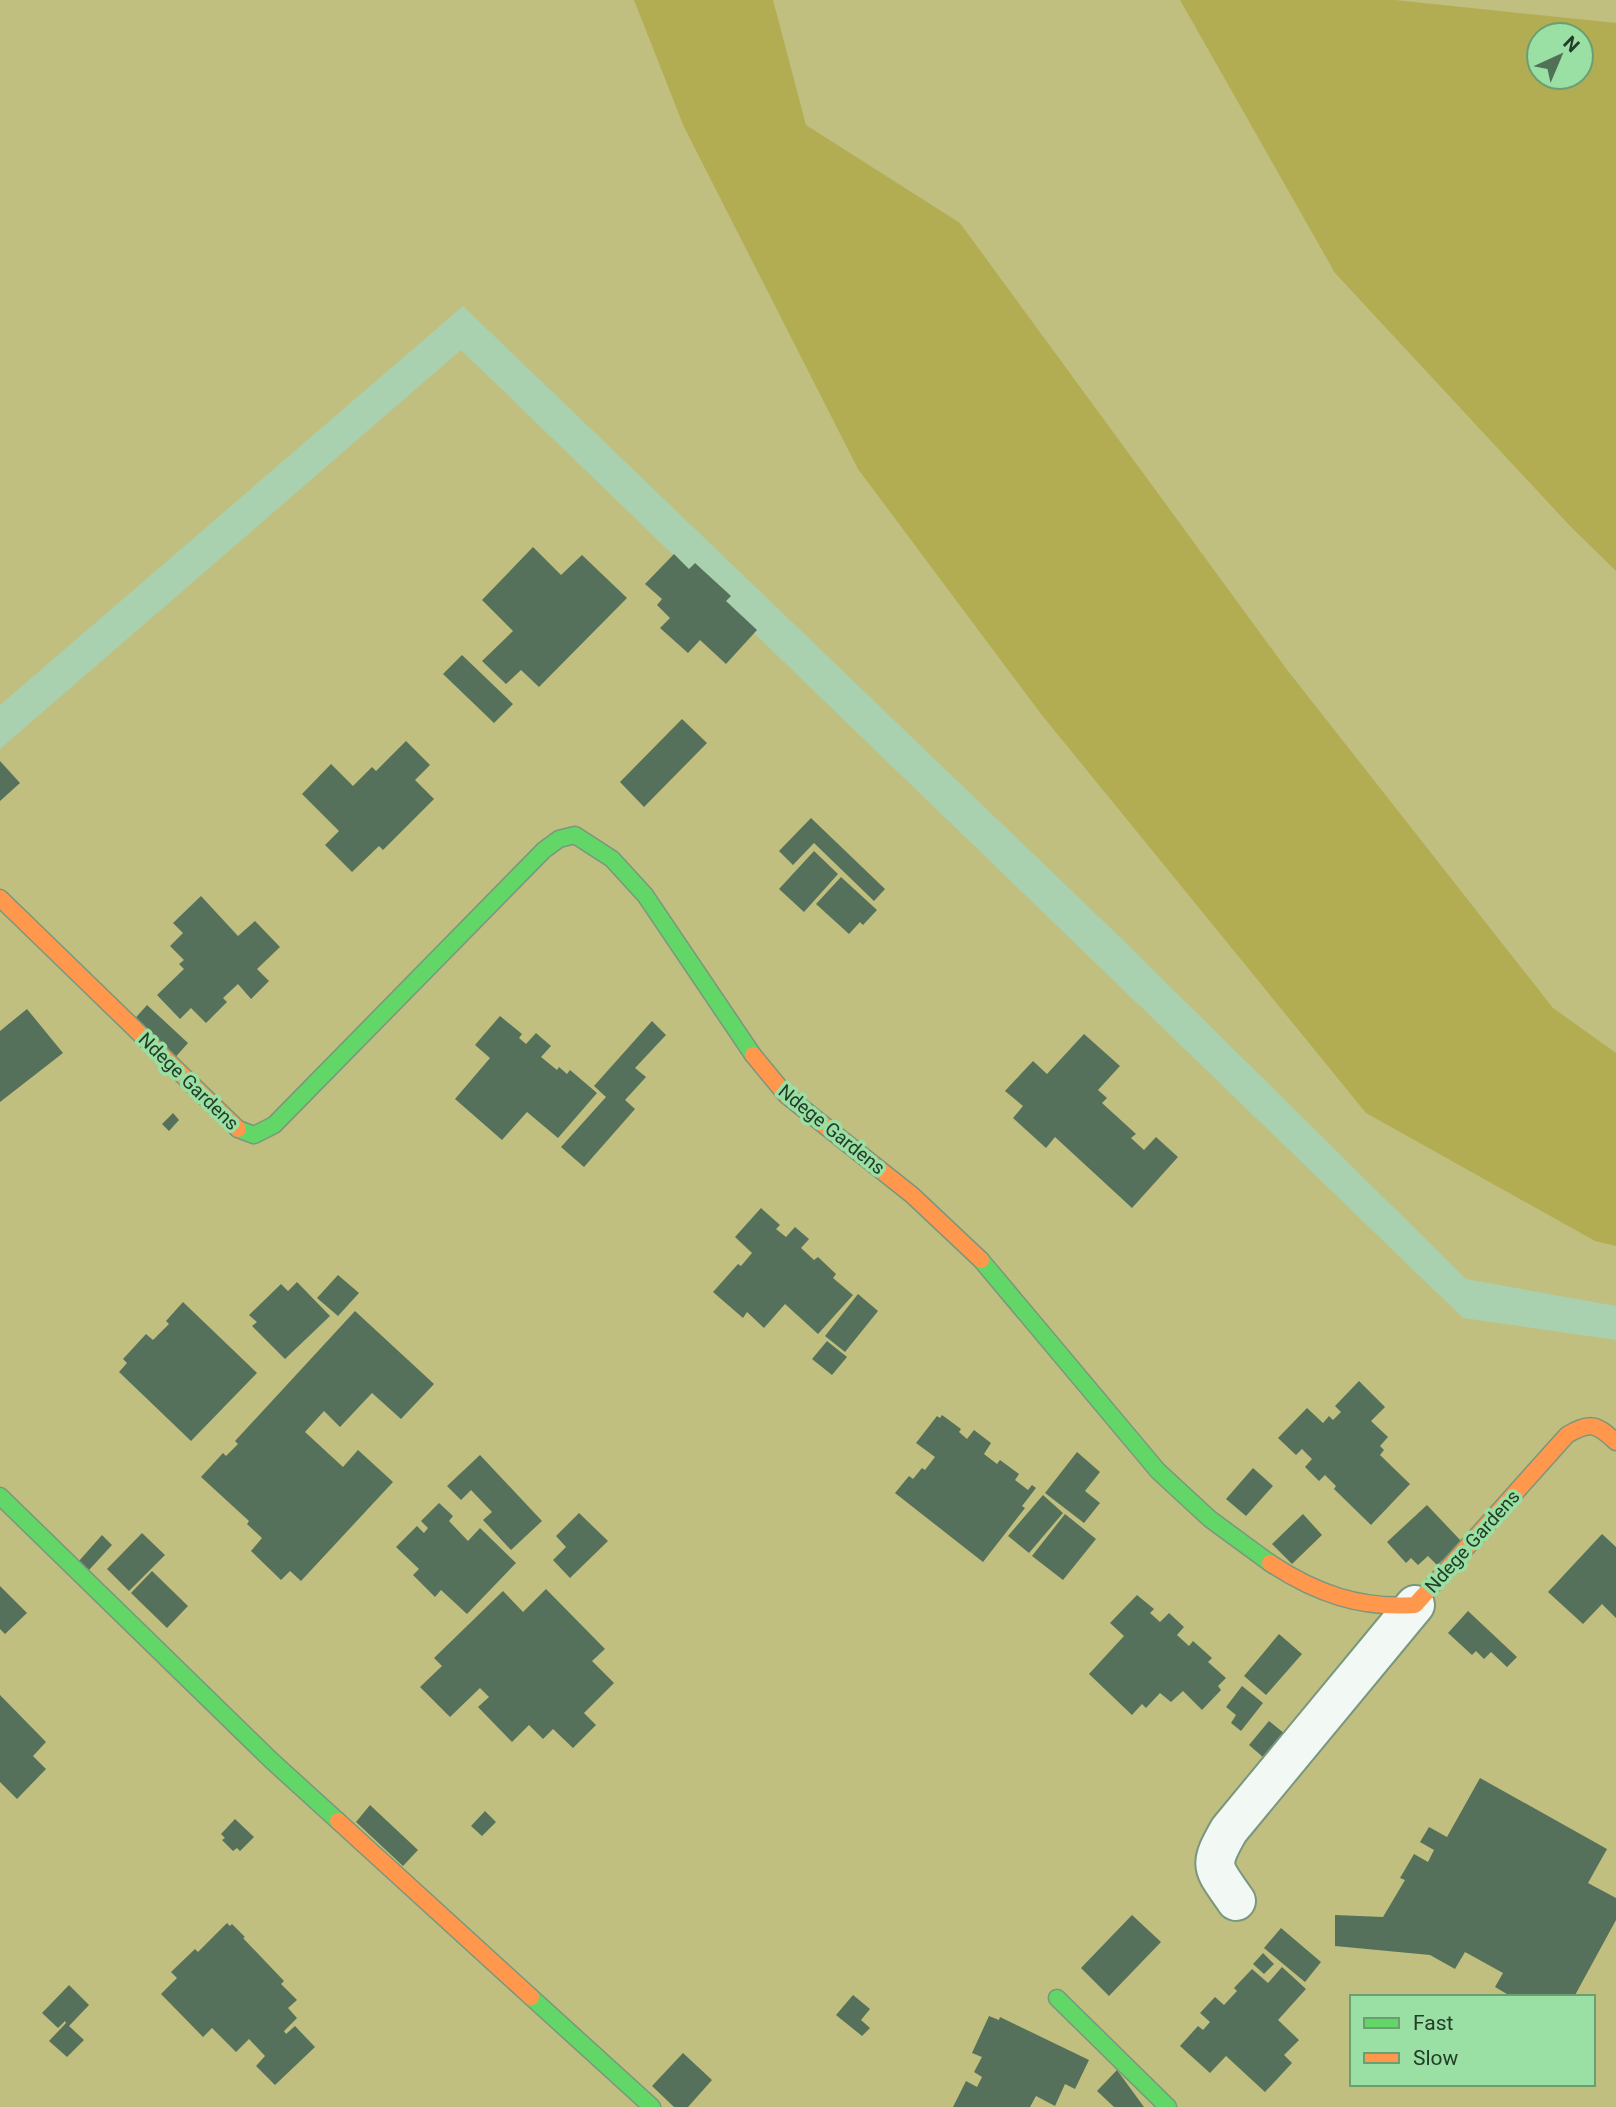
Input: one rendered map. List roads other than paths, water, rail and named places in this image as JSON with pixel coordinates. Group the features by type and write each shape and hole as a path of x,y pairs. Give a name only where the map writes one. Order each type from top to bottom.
{"street":[{"name":"Ndege Gardens","path":"0,898 234,1127 245,1134 258,1135 274,1125 544,850 559,839 575,835 595,846 622,868 660,917 745,1046 783,1092 888,1175 957,1236 1020,1305 1161,1474 1224,1532 1279,1570 1328,1596 1372,1606 1394,1608 1415,1605 1567,1435 1583,1424 1593,1424 1616,1442"},
{"path":"0,1496 272,1762 652,2107"},
{"path":"1236,1901 1217,1872 1214,1857 1229,1830 1415,1605"},
{"path":"1057,1998 1168,2107"}]}
